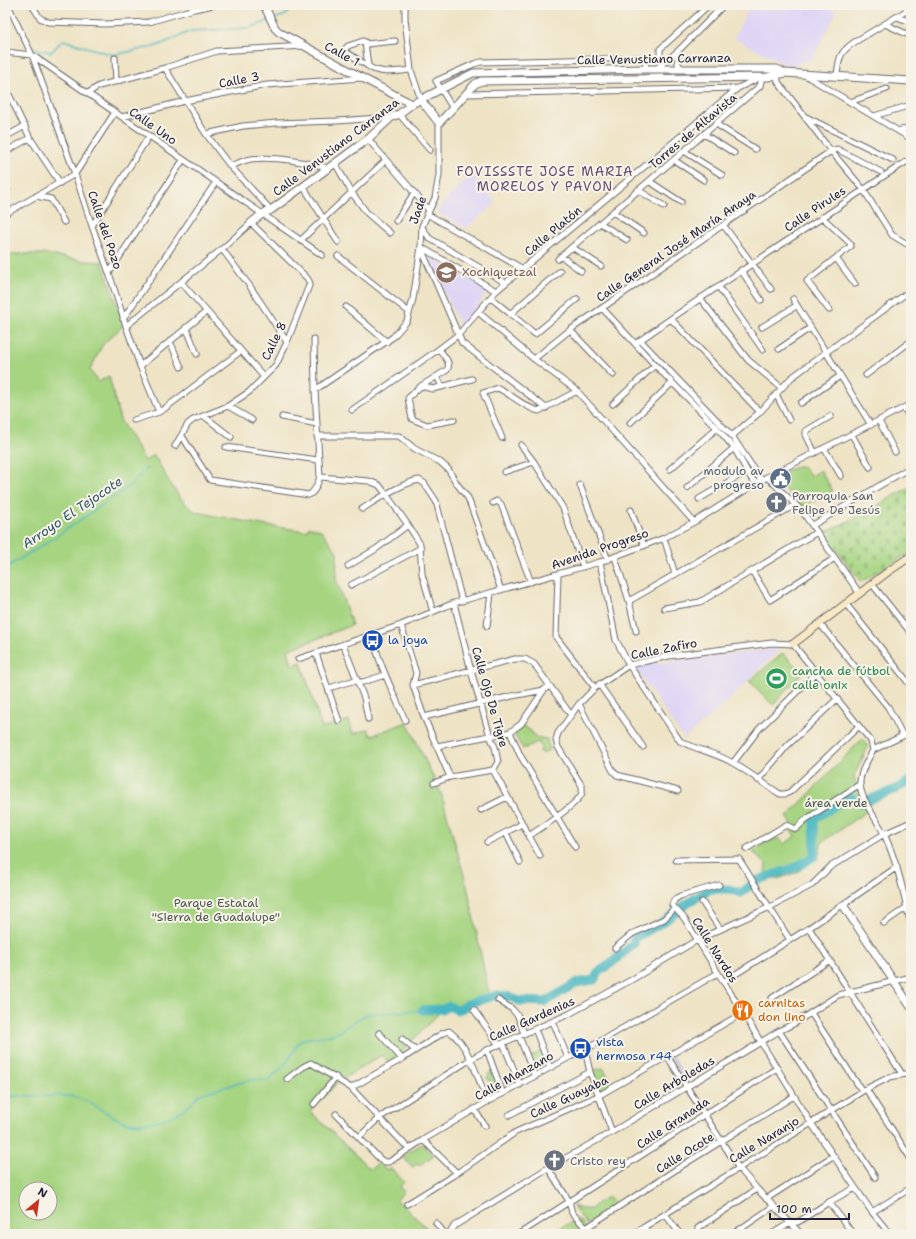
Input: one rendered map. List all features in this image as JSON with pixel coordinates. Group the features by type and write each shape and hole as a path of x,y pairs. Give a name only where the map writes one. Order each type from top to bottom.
{"main road":[{"path":"793,644 872,584 911,557"}],"street":[{"name":"Calle del Pozo","path":"8,5 32,55 75,174 123,319 159,412"},
{"path":"32,5 40,18 48,22 105,24 149,22 214,5"},
{"name":"Calle 1","path":"264,5 275,28 280,32 412,104"},
{"path":"405,5 405,19 411,70 421,100 439,123"},
{"path":"664,62 660,58 660,50 709,5"},
{"path":"656,69 677,52 724,5"},
{"path":"837,75 840,56 844,49 911,8"},
{"path":"897,17 911,22"},
{"path":"885,24 911,36"},
{"path":"395,41 366,44 366,42 363,41 348,46 345,49 346,52 372,70 411,70"},
{"path":"366,44 368,66"},
{"path":"88,93 99,86 165,68 217,51 305,46"},
{"path":"5,52 32,55"},
{"path":"677,52 678,64 682,69"},
{"name":"Calle Uno","path":"32,55 322,255"},
{"path":"115,58 116,82"},
{"path":"452,107 436,82 437,79 481,62 642,58 645,60 646,69"},
{"path":"165,68 206,134 230,166 271,210"},
{"name":"Calle Venustiano Carranza","path":"126,326 222,249 262,214 271,210 368,139 395,115 412,104 474,73 682,69 837,75 911,81"},
{"path":"778,72 778,82 831,151 863,189 906,162"},
{"name":"Calle Venustiano Carranza","path":"439,123 452,107 475,84 481,81 762,77 778,72"},
{"path":"803,74 910,138"},
{"name":"Calle Platón","path":"352,410 459,334 496,292 506,283 738,88 762,77"},
{"name":"Torres de Altavista","path":"581,271 559,257 760,86 762,77"},
{"name":"Calle 3","path":"122,117 185,101 267,85 363,78"},
{"path":"5,86 30,138 60,183"},
{"path":"466,94 738,88"},
{"path":"850,102 888,90"},
{"path":"874,116 911,105"},
{"path":"5,214 75,174 115,112"},
{"path":"206,134 243,126 276,123 337,121 395,115 430,150"},
{"path":"805,116 893,160"},
{"name":"Jade","path":"315,390 387,342 407,321 413,299 421,247 422,226 435,198 439,175 439,123"},
{"path":"716,124 755,149"},
{"path":"5,137 25,126"},
{"path":"898,131 911,127"},
{"path":"704,134 734,154"},
{"path":"92,226 149,136"},
{"path":"5,152 30,138"},
{"path":"368,139 414,193 428,212 523,269"},
{"path":"831,151 837,149 881,172"},
{"path":"684,151 722,174"},
{"name":"Calle General José María Anaya","path":"534,359 570,330 724,226 831,151"},
{"path":"230,166 250,159 265,159 306,162 328,168"},
{"path":"109,273 183,160"},
{"path":"301,240 386,160"},
{"path":"674,160 704,180"},
{"path":"335,163 352,193 367,213 390,233"},
{"path":"649,181 681,202"},
{"path":"123,319 216,182"},
{"path":"303,186 338,242"},
{"name":"Calle Pirules","path":"635,344 741,270 863,189 892,235 907,244"},
{"path":"638,190 664,206"},
{"path":"396,221 414,193"},
{"path":"36,196 51,199 64,222"},
{"path":"613,212 644,233"},
{"path":"822,217 850,243 851,246 806,281 829,310"},
{"name":"Calle 8","path":"175,446 188,424 193,420 228,406 249,392 276,365 287,342 310,283 307,278 251,223"},
{"path":"600,223 627,240"},
{"path":"422,226 429,238 506,283"},
{"path":"724,226 771,289"},
{"path":"421,247 496,292"},
{"path":"421,247 462,343 546,408"},
{"path":"572,247 601,266"},
{"path":"222,249 249,285 287,342"},
{"path":"338,256 409,312"},
{"path":"836,258 855,284"},
{"path":"741,270 761,300"},
{"path":"510,314 560,271"},
{"path":"181,282 264,376"},
{"path":"718,286 763,350"},
{"path":"732,436 760,412 791,378 911,290"},
{"path":"491,298 535,334 577,298"},
{"path":"700,298 748,360 782,388"},
{"path":"793,299 825,353 871,425"},
{"path":"762,327 796,306"},
{"path":"346,307 387,342"},
{"path":"602,308 654,366 718,428 734,448 747,471 802,511 860,594"},
{"path":"140,366 206,312"},
{"path":"478,312 534,359 577,391 694,522"},
{"path":"671,319 760,412"},
{"path":"186,327 197,354"},
{"path":"779,349 810,328"},
{"path":"570,330 613,375"},
{"path":"182,436 210,480 309,495 315,490 320,476 318,460 314,339"},
{"path":"640,340 732,436 761,480"},
{"path":"170,341 181,367"},
{"path":"866,375 911,341"},
{"path":"439,349 449,363 449,367 447,370 421,386 408,398 412,419 427,425 454,420"},
{"path":"134,420 159,412 241,351"},
{"path":"612,404 654,366"},
{"path":"437,376 442,387"},
{"path":"801,403 840,376"},
{"path":"421,386 433,389 472,379"},
{"path":"630,423 672,383"},
{"path":"502,438 483,393 498,388 508,392 535,410 539,411 577,391"},
{"path":"776,394 788,420"},
{"name":"Avenida Progreso","path":"298,659 401,625 462,601 583,568 664,538 694,522 761,480 911,404"},
{"path":"228,406 252,420"},
{"path":"904,408 911,419"},
{"path":"204,416 231,437"},
{"path":"815,453 806,431 831,416"},
{"path":"282,418 317,424"},
{"path":"879,421 895,452"},
{"path":"670,469 718,428"},
{"path":"852,435 870,466"},
{"path":"317,436 399,436 415,449 440,462 448,469 456,484 468,498 501,590"},
{"path":"521,445 534,462 563,508 583,568"},
{"path":"226,448 318,460"},
{"path":"687,488 734,448"},
{"path":"824,448 841,476"},
{"path":"504,472 534,462"},
{"path":"813,525 911,467"},
{"path":"699,499 747,471"},
{"path":"320,476 369,481 379,485 420,544 422,574 433,612"},
{"path":"362,509 386,494 414,481 419,480 424,483 436,501 462,601"},
{"path":"580,485 608,560"},
{"path":"493,503 497,501 501,504 531,582"},
{"path":"629,601 795,505"},
{"path":"631,510 644,546"},
{"path":"348,566 376,549 408,525"},
{"path":"664,608 700,602 818,532"},
{"path":"664,538 675,574"},
{"path":"351,586 421,548"},
{"path":"615,557 629,601 636,630"},
{"path":"752,571 770,600 835,558"},
{"path":"600,562 616,640 629,665 680,741 692,748 712,753 733,763 780,794 785,794 790,792 859,726"},
{"path":"558,575 556,637 597,686 643,747"},
{"path":"872,584 911,633"},
{"path":"487,626 491,593"},
{"name":"Calle Ojo De Tigre","path":"454,604 471,671 490,736 495,747 498,762 493,770"},
{"path":"846,604 911,686"},
{"path":"820,624 888,707 903,736"},
{"path":"401,625 416,673 413,685 424,717 450,777"},
{"path":"372,634 376,653 384,675 391,686 405,720"},
{"name":"Calle Zafiro","path":"557,817 581,795 583,790 558,747 556,740 558,733 578,704 597,686 629,665 669,656 772,643 793,644"},
{"path":"343,644 364,698 368,718"},
{"path":"793,644 871,741 873,750"},
{"path":"316,653 339,721"},
{"path":"413,685 515,659 525,659 534,664 571,715"},
{"path":"733,763 759,729 816,673"},
{"path":"329,688 352,681 363,682 384,675"},
{"path":"437,746 510,732 521,724 544,690 549,686"},
{"path":"424,717 544,690"},
{"path":"758,780 787,746 837,699"},
{"path":"578,704 613,771 617,775 678,791"},
{"path":"510,732 520,755 575,847"},
{"path":"911,732 873,750 861,774 860,784 863,796 884,834 897,867 905,895 911,926"},
{"path":"434,783 450,777 493,770 540,856"},
{"path":"746,849 786,825 796,829 805,820 860,784"},
{"path":"481,810 507,798"},
{"path":"529,836 557,817"},
{"path":"884,834 911,822"},
{"path":"487,842 522,824"},
{"path":"506,833 520,862"},
{"name":"Calle Gardenias","path":"359,1138 379,1118 471,1059 487,1050 569,1014 633,979 697,940 770,907 812,885 830,867 884,834"},
{"path":"676,860 739,859 790,940"},
{"path":"723,982 809,928 897,867"},
{"path":"614,948 632,934 664,919 675,910 672,905 674,900 680,896 719,886"},
{"path":"905,895 911,894"},
{"path":"702,902 720,929"},
{"path":"843,905 911,1007"},
{"path":"884,923 907,908"},
{"name":"Calle Nardos","path":"675,910 684,918 811,1123 872,1212 890,1234"},
{"path":"809,928 902,1074"},
{"path":"772,998 830,960"},
{"name":"Calle Manzano","path":"359,1138 385,1162 389,1162 474,1109 585,1050 718,973"},
{"name":"Calle Arboledas","path":"448,1234 455,1226 548,1168 612,1132 811,1013 838,995 911,977"},
{"path":"498,1000 512,1009 518,1016 522,1035 535,1077"},
{"path":"474,1010 501,1044 520,1085"},
{"name":"Calle Guayaba","path":"407,1204 457,1173 516,1132 598,1096 743,1013"},
{"path":"811,1013 911,1160"},
{"path":"553,1022 568,1058"},
{"path":"535,1029 550,1068"},
{"path":"351,1088 402,1059 443,1033 449,1031 454,1034 471,1059 488,1102"},
{"path":"779,1031 875,1177"},
{"path":"379,1033 402,1059"},
{"path":"402,1039 415,1050"},
{"path":"487,1050 503,1094"},
{"path":"585,1050 590,1072 612,1132"},
{"path":"667,1056 738,1167 801,1234"},
{"path":"287,1079 303,1066 311,1063 336,1077 351,1088 409,1149"},
{"name":"Calle Granada","path":"520,1234 777,1068"},
{"path":"509,1115 590,1072"},
{"name":"Calle Naranjo","path":"632,1234 864,1090 890,1077 911,1073"},
{"path":"314,1104 336,1077"},
{"name":"Calle Ocote","path":"569,1201 572,1213 586,1228 794,1096"},
{"path":"474,1109 485,1126"},
{"path":"336,1114 359,1138"},
{"path":"423,1140 457,1173"},
{"path":"766,1198 833,1156"},
{"path":"548,1168 569,1201"},
{"path":"698,1228 757,1188"},
{"path":"772,1234 790,1223 798,1222 829,1202 855,1188"},
{"path":"872,1212 911,1188"},
{"path":"829,1202 853,1234"},
{"path":"733,1234 774,1206"},
{"path":"665,1214 680,1234"},
{"path":"436,1223 445,1234"},
{"path":"644,1227 648,1234"}],"shaded area":[{"path":"750,5 823,5 837,11 813,58 792,66 783,63 734,38"},
{"path":"472,174 496,203 466,228 438,213 442,204"},
{"name":"Xochiquetzal","path":"427,254 488,290 472,315 459,324"},
{"path":"781,648 715,713 684,739 634,666"},
{"path":"672,1054 690,1084 687,1086 669,1057"}],"green space":[{"name":"Parque Estatal \"Sierra de Guadalupe\"","path":"5,254 44,254 85,261 102,262 124,325 103,344 90,370 98,382 109,376 120,420 145,461 154,455 177,494 189,507 196,512 268,526 306,531 309,527 321,530 337,552 336,579 352,625 288,650 292,665 301,662 322,728 349,720 353,734 368,729 371,736 407,722 441,793 468,890 489,994 440,1012 390,1064 382,1055 338,1082 310,1111 369,1168 371,1169 379,1162 385,1169 392,1169 404,1182 399,1188 404,1191 397,1200 433,1234 5,1234"},
{"path":"803,466 811,476 820,470 833,491 803,507 774,479 790,469"},
{"path":"911,486 911,552 861,582 824,533 863,514"},
{"path":"783,653 802,673 773,705 749,681"},
{"path":"524,726 531,731 535,737 547,739 551,749 542,754 539,751 542,748 538,742 523,749 515,736 515,733"},
{"name":"área verde","path":"863,738 868,747 854,776 856,786 867,811 822,842 821,852 798,872 778,879 766,879 766,864 753,852 766,842 779,838 785,844 795,836 789,827 793,825 787,817"},
{"path":"543,1051 546,1059 541,1062 539,1066 537,1064 533,1067 528,1058"},
{"path":"603,1068 613,1084 599,1093 590,1071"},
{"path":"492,1072 499,1083 492,1085 487,1078 489,1073"},
{"path":"421,1144 434,1155 419,1166 417,1164 413,1167 402,1157"},
{"path":"608,1197 615,1205 587,1225 573,1206 582,1209 591,1209 597,1203"},
{"path":"578,1219 591,1234 549,1234"}],"waterway":[{"path":"274,19 286,15 293,5"},
{"path":"31,48 51,52 63,40 113,55 157,46 191,31 249,28 269,21"},
{"name":"Arroyo El Tejocote","path":"5,568 48,542 127,488 147,468"},
{"path":"422,1010 443,1009 449,1006 457,1010 463,1008 467,1004 497,995 511,997 519,1001 545,1002 576,983 594,980 598,972 609,965 634,944 634,939 666,920 686,904 710,889 729,889 741,893 758,880 796,867 815,856 814,819 850,797 861,803 896,789 911,780"},
{"path":"5,1096 72,1096 86,1101 124,1122 154,1122 183,1110 200,1094 250,1080 269,1080 287,1062 298,1043 303,1039 330,1035 341,1031 367,1014 422,1010"}],"place":[{"name":"Xochiquetzal","path":"446,272"},
{"name":"modulo av progreso","path":"780,478"},
{"name":"Parroquia San Felipe De Jesús","path":"776,503"},
{"name":"la joya","path":"373,640"},
{"name":"cancha de fútbol calle onix","path":"776,678"},
{"name":"carnitas don lino","path":"742,1010"},
{"name":"vista hermosa r44","path":"581,1049"},
{"name":"Cristo rey","path":"554,1161"}],"district":[{"name":"FOVISSSTE JOSE MARIA MORELOS Y PAVON","path":"545,178"}]}
